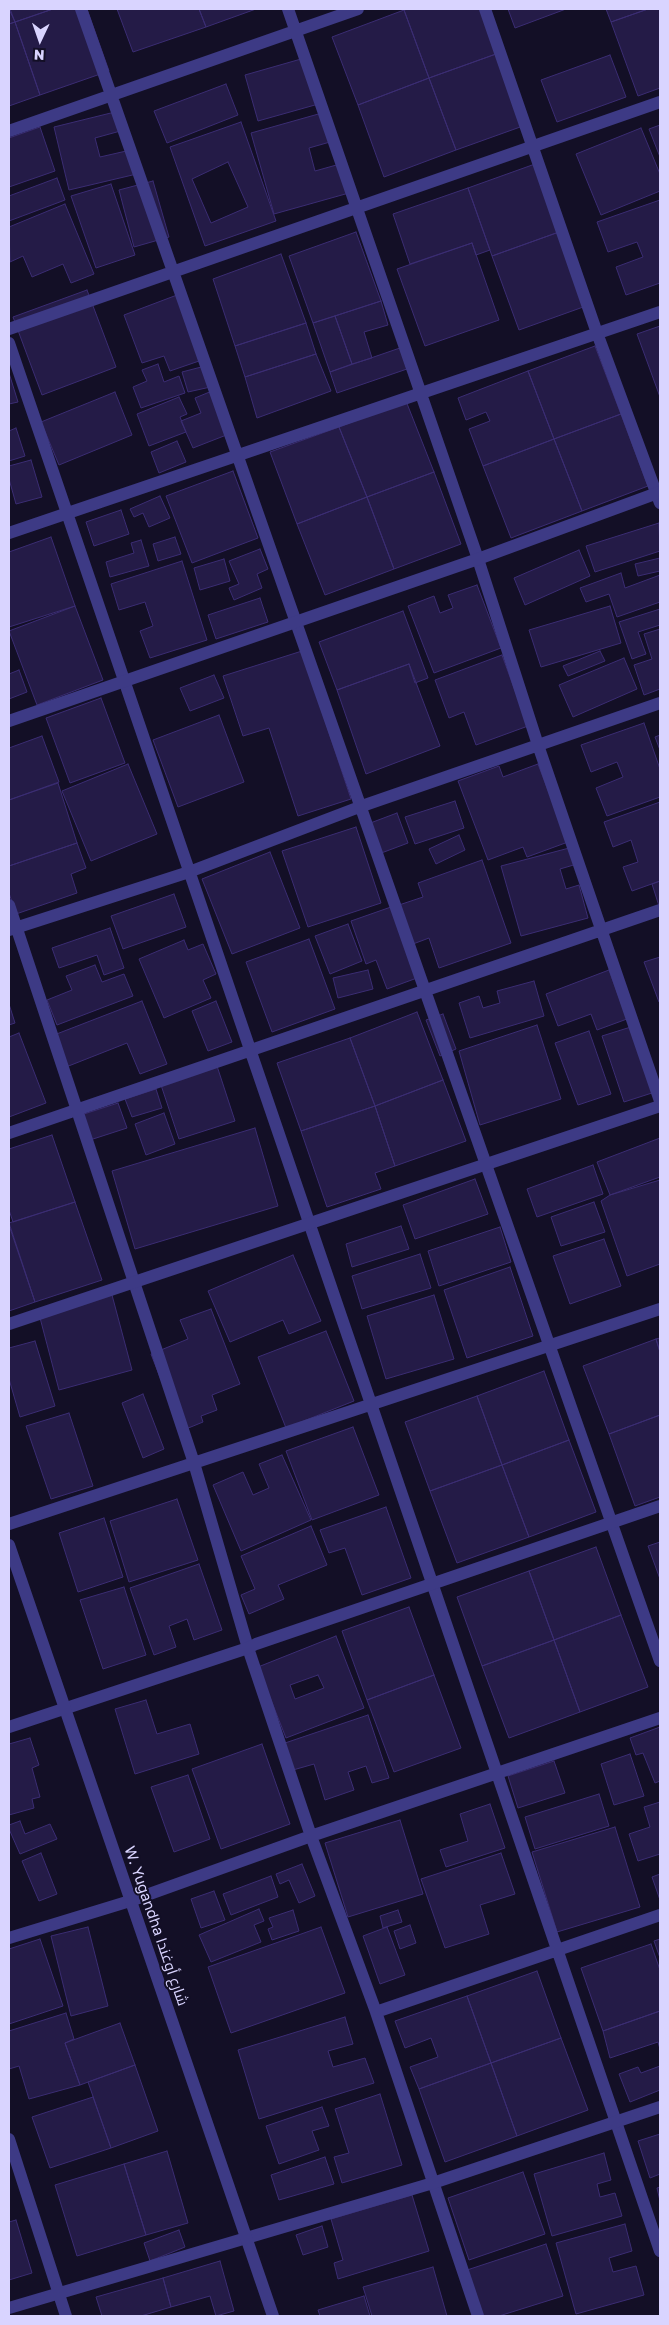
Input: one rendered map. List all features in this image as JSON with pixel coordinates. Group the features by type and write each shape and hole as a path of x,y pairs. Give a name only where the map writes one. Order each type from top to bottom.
{"street":[{"path":"81,9 660,1660"},
{"path":"288,9 419,394 478,559 538,745 660,1101"},
{"path":"9,131 358,9"},
{"path":"9,722 659,496 597,333 485,9"},
{"path":"9,329 660,102"},
{"path":"9,533 660,312"},
{"path":"9,342 68,513 123,682 660,2251"},
{"path":"12,929 189,872 362,806 660,703"},
{"path":"9,905 12,929 76,1110 194,1463 248,1648 311,1836 376,2012 478,2316"},
{"path":"9,1133 660,910"},
{"path":"9,1324 660,1106"},
{"path":"9,1524 660,1310"},
{"path":"9,1727 248,1648 660,1506"},
{"name":"W. Yugandha شارع أوغندا","path":"9,1545 273,2316"},
{"path":"9,1938 130,1901 311,1836 660,1718"},
{"path":"376,2012 660,1915"},
{"path":"9,2308 433,2183 660,2106"},
{"path":"9,2139 66,2316"}],"building":[{"path":"9,9 15,22 9,24"},
{"path":"10,9 53,9 15,22"},
{"path":"53,9 87,9 109,71 40,95 15,22"},
{"path":"117,9 199,9 206,27 133,52"},
{"path":"199,9 256,9 206,27"},
{"path":"480,9 496,54 429,78 404,10"},
{"path":"508,9 566,9 515,28"},
{"path":"606,9 648,9 611,22"},
{"path":"648,9 660,9 660,88 638,96 611,22"},
{"path":"404,10 429,78 358,105 332,37"},
{"path":"15,22 40,95 9,106 9,24"},
{"path":"496,54 523,126 456,150 429,78"},
{"path":"610,55 626,97 557,122 541,80"},
{"path":"308,57 322,103 258,121 245,75"},
{"path":"429,78 456,150 384,177 358,105"},
{"path":"226,84 238,115 167,143 154,111"},
{"path":"119,111 124,130 95,138 100,157 135,149 141,173 69,190 54,127"},
{"path":"322,113 330,142 309,148 315,171 340,164 349,193 274,214 251,133"},
{"path":"241,122 276,221 205,246 170,147","holes":["228,162 248,207 211,223 192,179"]},
{"path":"660,125 660,157 649,129"},
{"path":"40,127 55,171 9,187 9,138"},
{"path":"641,128 660,174 660,191 601,215 576,154"},
{"path":"535,164 559,232 492,256 468,188"},
{"path":"57,178 65,200 9,221 9,196"},
{"path":"153,181 169,237 134,247 119,190"},
{"path":"111,184 135,255 96,268 71,196"},
{"path":"468,188 490,250 476,255 472,243 410,264 393,214"},
{"path":"660,200 660,283 626,295 616,267 643,257 637,242 608,252 597,222"},
{"path":"65,204 94,274 71,283 63,264 32,277 23,256 10,262 9,227"},
{"path":"356,232 381,301 313,323 289,256"},
{"path":"559,232 586,306 519,330 492,256"},
{"path":"472,243 499,320 425,346 397,269"},
{"path":"281,254 306,323 235,346 213,279"},
{"path":"87,290 116,367 42,395 13,317"},
{"path":"177,295 202,360 170,371 164,356 142,363 124,315"},
{"path":"381,301 388,325 364,332 372,358 352,364 335,316"},
{"path":"335,316 352,364 330,372 313,323"},
{"path":"306,323 316,354 245,377 235,346"},
{"path":"660,326 660,397 637,334"},
{"path":"595,346 621,414 554,439 528,371"},
{"path":"400,348 407,369 337,393 330,372"},
{"path":"316,354 331,391 257,418 245,377"},
{"path":"158,364 164,382 179,376 185,393 141,408 133,387 147,381 142,370"},
{"path":"209,365 215,386 188,392 182,372"},
{"path":"528,371 554,439 483,466 469,429 490,421 486,412 466,420 458,398"},
{"path":"9,373 18,402 9,404"},
{"path":"212,391 229,434 193,448 181,421 201,413 195,398"},
{"path":"115,392 132,435 59,465 41,422"},
{"path":"179,397 187,414 180,417 186,432 149,446 137,414"},
{"path":"406,401 434,472 367,497 339,427"},
{"path":"621,414 648,486 582,511 554,439"},
{"path":"339,427 367,497 297,524 270,452"},
{"path":"16,428 25,456 9,461 9,431"},
{"path":"554,439 582,511 511,538 483,466"},
{"path":"177,441 186,462 159,473 151,452"},
{"path":"31,460 42,497 16,504 9,479 9,466"},
{"path":"233,471 258,538 192,563 166,496"},
{"path":"434,472 461,544 394,569 367,497"},
{"path":"160,496 170,518 149,527 143,513 134,517 130,509"},
{"path":"367,497 394,569 325,595 297,524"},
{"path":"121,510 129,534 94,546 86,522"},
{"path":"659,523 660,551 595,572 586,546"},
{"path":"51,537 75,606 9,627 9,552"},
{"path":"175,537 181,554 158,561 153,544"},
{"path":"141,540 149,566 110,577 106,562 134,553 131,543"},
{"path":"260,549 268,569 257,574 262,588 234,600 229,588 239,584 229,561"},
{"path":"579,550 590,576 525,605 514,578"},
{"path":"660,558 660,571 638,576 635,564"},
{"path":"224,559 230,581 200,590 194,568"},
{"path":"182,561 207,640 150,658 140,631 153,626 145,602 119,610 111,584"},
{"path":"621,573 625,588 660,575 660,602 617,617 609,594 586,602 580,588"},
{"path":"477,585 501,648 434,673 408,606 434,596 440,613 453,608 448,595"},
{"path":"260,598 268,622 216,639 208,615"},
{"path":"75,606 103,680 37,705 9,631"},
{"path":"610,606 621,643 541,667 529,630"},
{"path":"660,609 660,625 638,632 646,654 632,659 619,622"},
{"path":"403,611 428,678 415,683 409,664 337,690 319,642"},
{"path":"660,629 660,689 644,695 634,665 652,659 644,634"},
{"path":"302,651 351,799 298,816 269,728 243,736 223,676"},
{"path":"600,651 605,661 568,676 563,666"},
{"path":"502,655 528,726 476,745 464,712 449,718 435,680"},
{"path":"624,658 637,689 573,717 559,685"},
{"path":"409,664 440,746 366,774 337,690"},
{"path":"19,670 27,692 9,699 9,674"},
{"path":"214,675 224,698 190,711 180,688"},
{"path":"101,698 125,763 70,783 46,718"},
{"path":"219,715 244,782 178,807 153,740"},
{"path":"644,723 660,769 660,797 607,816 596,788 623,777 617,762 591,772 581,745"},
{"path":"660,735 660,750 655,737"},
{"path":"42,736 59,782 9,800 9,748"},
{"path":"128,764 157,834 91,861 62,791"},
{"path":"538,764 568,842 527,857 523,847 488,860 458,781 499,766 503,777"},
{"path":"58,783 77,843 9,866 9,800"},
{"path":"455,801 464,828 415,844 405,817"},
{"path":"660,802 660,881 632,891 623,867 638,862 631,840 613,847 604,822"},
{"path":"397,813 408,843 376,855 365,825"},
{"path":"356,827 381,903 308,927 282,851"},
{"path":"459,835 465,850 436,864 429,849"},
{"path":"77,843 86,868 71,874 77,893 16,914 9,893 9,866"},
{"path":"573,847 577,864 560,869 566,889 579,885 588,918 521,936 501,866"},
{"path":"270,852 300,928 232,954 202,879"},
{"path":"482,860 511,943 439,968 429,938 413,944 399,905 423,897 418,883"},
{"path":"660,881 660,906 659,906 652,884"},
{"path":"174,894 186,927 123,949 111,916"},
{"path":"391,907 417,978 387,989 376,960 366,964 351,921"},
{"path":"348,924 362,961 330,974 315,936"},
{"path":"110,928 124,968 104,975 97,955 59,968 52,948"},
{"path":"309,939 335,1009 272,1032 246,962"},
{"path":"184,940 188,950 203,944 216,974 203,980 211,998 164,1018 139,959"},
{"path":"660,957 660,1001 659,1002 644,962"},
{"path":"95,965 102,982 124,974 133,996 57,1025 47,1000 72,990 66,976"},
{"path":"368,970 373,989 338,998 333,978"},
{"path":"609,970 627,1019 597,1030 591,1014 558,1026 546,994"},
{"path":"534,981 544,1016 470,1038 459,1003 479,996 483,1008 500,1003 497,991"},
{"path":"142,1001 167,1064 140,1074 127,1043 66,1067 54,1035"},
{"path":"216,1001 232,1042 208,1051 192,1011"},
{"path":"9,1004 15,1023 9,1025"},
{"path":"417,1012 443,1080 375,1106 350,1038"},
{"path":"443,1014 456,1049 440,1056 426,1020"},
{"path":"537,1025 561,1099 480,1125 459,1051"},
{"path":"634,1026 655,1092 624,1102 602,1036"},
{"path":"589,1031 611,1094 578,1105 555,1043"},
{"path":"19,1033 46,1103 9,1117 9,1037"},
{"path":"350,1038 375,1106 301,1131 277,1063"},
{"path":"217,1066 235,1121 179,1139 161,1085"},
{"path":"443,1080 466,1141 395,1166 375,1106"},
{"path":"156,1089 162,1108 132,1117 125,1099"},
{"path":"118,1103 127,1128 90,1140 81,1115"},
{"path":"375,1106 395,1166 375,1173 381,1189 327,1207 301,1131"},
{"path":"164,1113 175,1144 146,1155 135,1124"},
{"path":"255,1128 278,1206 135,1249 112,1171"},
{"path":"52,1135 75,1202 13,1222 9,1210 9,1149"},
{"path":"660,1138 660,1177 610,1195 597,1162"},
{"path":"593,1165 603,1194 537,1217 527,1189"},
{"path":"475,1179 488,1214 415,1239 403,1205"},
{"path":"660,1180 660,1264 627,1276 601,1201 610,1195"},
{"path":"75,1202 102,1280 35,1302 9,1223"},
{"path":"594,1202 605,1232 561,1246 551,1217"},
{"path":"9,1225 35,1302 9,1311"},
{"path":"401,1226 409,1249 352,1267 346,1244"},
{"path":"500,1227 511,1262 439,1286 428,1251"},
{"path":"604,1239 621,1286 570,1304 553,1256"},
{"path":"420,1254 431,1288 362,1309 352,1276"},
{"path":"293,1255 321,1321 289,1334 283,1320 230,1342 208,1291"},
{"path":"510,1267 533,1336 467,1358 444,1290"},
{"path":"112,1295 132,1370 59,1390 39,1314"},
{"path":"434,1295 454,1359 386,1379 367,1316"},
{"path":"211,1309 240,1384 212,1395 217,1410 201,1416 203,1422 181,1431 151,1354 188,1339 180,1320"},
{"path":"326,1331 354,1401 286,1428 258,1357"},
{"path":"660,1338 660,1352 656,1339"},
{"path":"656,1339 660,1352 660,1415 609,1434 583,1366"},
{"path":"35,1341 55,1406 20,1417 9,1379 9,1348"},
{"path":"544,1371 569,1440 502,1465 477,1396"},
{"path":"143,1394 164,1449 143,1458 122,1403"},
{"path":"477,1396 502,1465 430,1491 405,1422"},
{"path":"69,1413 93,1486 51,1499 26,1426"},
{"path":"660,1415 660,1497 635,1506 609,1434"},
{"path":"353,1427 379,1495 312,1520 286,1451"},
{"path":"569,1440 596,1512 529,1537 502,1465"},
{"path":"282,1455 311,1520 241,1551 213,1485 243,1472 253,1495 269,1488 259,1464"},
{"path":"502,1465 529,1537 457,1563 430,1491"},
{"path":"177,1499 198,1560 129,1582 110,1521"},
{"path":"386,1507 411,1578 362,1595 345,1548 329,1553 320,1530"},
{"path":"104,1518 123,1577 78,1592 59,1533"},
{"path":"311,1526 327,1565 278,1585 284,1599 249,1614 241,1595 255,1589 241,1556"},
{"path":"660,1542 660,1579 648,1546"},
{"path":"596,1547 621,1615 554,1640 529,1571"},
{"path":"199,1564 222,1630 194,1640 187,1619 169,1626 176,1647 154,1655 130,1588"},
{"path":"529,1571 554,1640 482,1666 457,1597"},
{"path":"124,1587 146,1655 103,1669 80,1600"},
{"path":"409,1607 434,1675 367,1700 342,1631"},
{"path":"621,1615 648,1687 580,1712 554,1640"},
{"path":"336,1636 364,1708 286,1738 258,1667","holes":["318,1675 324,1688 295,1699 290,1685"]},
{"path":"554,1640 580,1712 509,1738 482,1666"},
{"path":"434,1675 461,1748 394,1772 367,1700"},
{"path":"146,1700 157,1734 190,1724 199,1754 135,1774 115,1709"},
{"path":"368,1715 389,1778 372,1783 366,1766 348,1772 354,1790 325,1800 314,1764 293,1770 285,1743"},
{"path":"660,1727 660,1781 655,1783 643,1753 636,1755 630,1738"},
{"path":"30,1738 39,1765 32,1768 40,1797 32,1799 34,1808 9,1815 9,1744"},
{"path":"262,1744 290,1824 221,1849 192,1769"},
{"path":"630,1754 644,1796 614,1805 601,1764"},
{"path":"554,1761 565,1793 518,1808 508,1776"},
{"path":"188,1775 210,1839 174,1852 151,1787"},
{"path":"599,1794 609,1826 535,1849 525,1817"},
{"path":"660,1802 660,1854 638,1861 629,1834 650,1827 644,1807"},
{"path":"490,1804 505,1848 446,1867 440,1850 468,1841 460,1814"},
{"path":"400,1820 423,1894 348,1917 325,1843"},
{"path":"20,1821 25,1834 50,1824 57,1839 20,1854 9,1825"},
{"path":"615,1827 640,1907 557,1932 532,1852"},
{"path":"41,1853 57,1894 39,1901 22,1861"},
{"path":"501,1853 515,1894 480,1905 489,1934 445,1948 421,1879"},
{"path":"302,1864 315,1896 299,1903 289,1880 280,1884 276,1874"},
{"path":"660,1874 660,1900 652,1877"},
{"path":"271,1876 278,1897 231,1915 223,1894"},
{"path":"214,1891 225,1920 201,1928 191,1899"},
{"path":"259,1909 264,1921 254,1925 261,1942 211,1962 199,1935"},
{"path":"293,1910 299,1931 272,1940 268,1929 273,1927 269,1918"},
{"path":"398,1910 402,1922 383,1928 380,1916"},
{"path":"410,1925 416,1943 400,1949 394,1931"},
{"path":"88,1927 108,2006 71,2016 51,1936"},
{"path":"321,1927 345,1993 231,2033 208,1967"},
{"path":"387,1927 405,1975 380,1984 363,1936"},
{"path":"40,1939 63,2006 9,2024 9,1949"},
{"path":"660,1939 660,1958 654,1941"},
{"path":"651,1944 660,1970 660,2011 603,2031 581,1968"},
{"path":"537,1971 561,2038 491,2063 467,1996"},
{"path":"467,1996 491,2063 419,2089 410,2067 438,2057 431,2038 405,2048 395,2021"},
{"path":"660,2011 660,2049 658,2042 610,2058 603,2031"},
{"path":"66,2013 74,2039 65,2043 80,2085 29,2099 19,2066 9,2069 9,2031"},
{"path":"345,2017 353,2044 328,2051 333,2067 365,2058 374,2083 259,2119 238,2050"},
{"path":"120,2023 135,2065 80,2085 65,2043"},
{"path":"561,2038 588,2110 517,2136 491,2063"},
{"path":"491,2063 517,2136 445,2162 419,2089"},
{"path":"135,2065 158,2131 111,2148 88,2082"},
{"path":"660,2066 660,2090 630,2102 619,2074 638,2067 641,2073"},
{"path":"380,2094 402,2165 342,2183 334,2157 349,2153 335,2109"},
{"path":"93,2097 111,2148 50,2168 32,2117"},
{"path":"322,2107 329,2126 312,2131 319,2150 279,2164 266,2126"},
{"path":"660,2134 660,2174 650,2178 638,2141"},
{"path":"167,2151 188,2223 146,2235 124,2164"},
{"path":"604,2153 611,2180 597,2184 600,2197 615,2193 622,2216 552,2236 534,2174"},
{"path":"325,2157 334,2184 279,2200 271,2175"},
{"path":"124,2164 146,2235 77,2256 55,2185"},
{"path":"523,2172 545,2234 469,2260 448,2198"},
{"path":"660,2187 660,2201 657,2188"},
{"path":"412,2195 429,2251 338,2279 334,2263 343,2260 331,2219"},
{"path":"16,2220 32,2273 9,2280 9,2222"},
{"path":"625,2224 632,2251 609,2258 613,2272 636,2266 644,2295 576,2314 556,2243"},
{"path":"322,2226 328,2247 303,2255 296,2235"},
{"path":"179,2230 185,2247 150,2261 144,2243"},
{"path":"546,2244 563,2296 499,2316 479,2316 464,2271"},
{"path":"220,2261 234,2311 216,2316 210,2296 171,2307 163,2278"},
{"path":"433,2267 447,2316 372,2316 363,2287"},
{"path":"163,2278 171,2307 141,2316 102,2316 96,2297"},
{"path":"364,2296 370,2316 320,2316 318,2310"}]}
